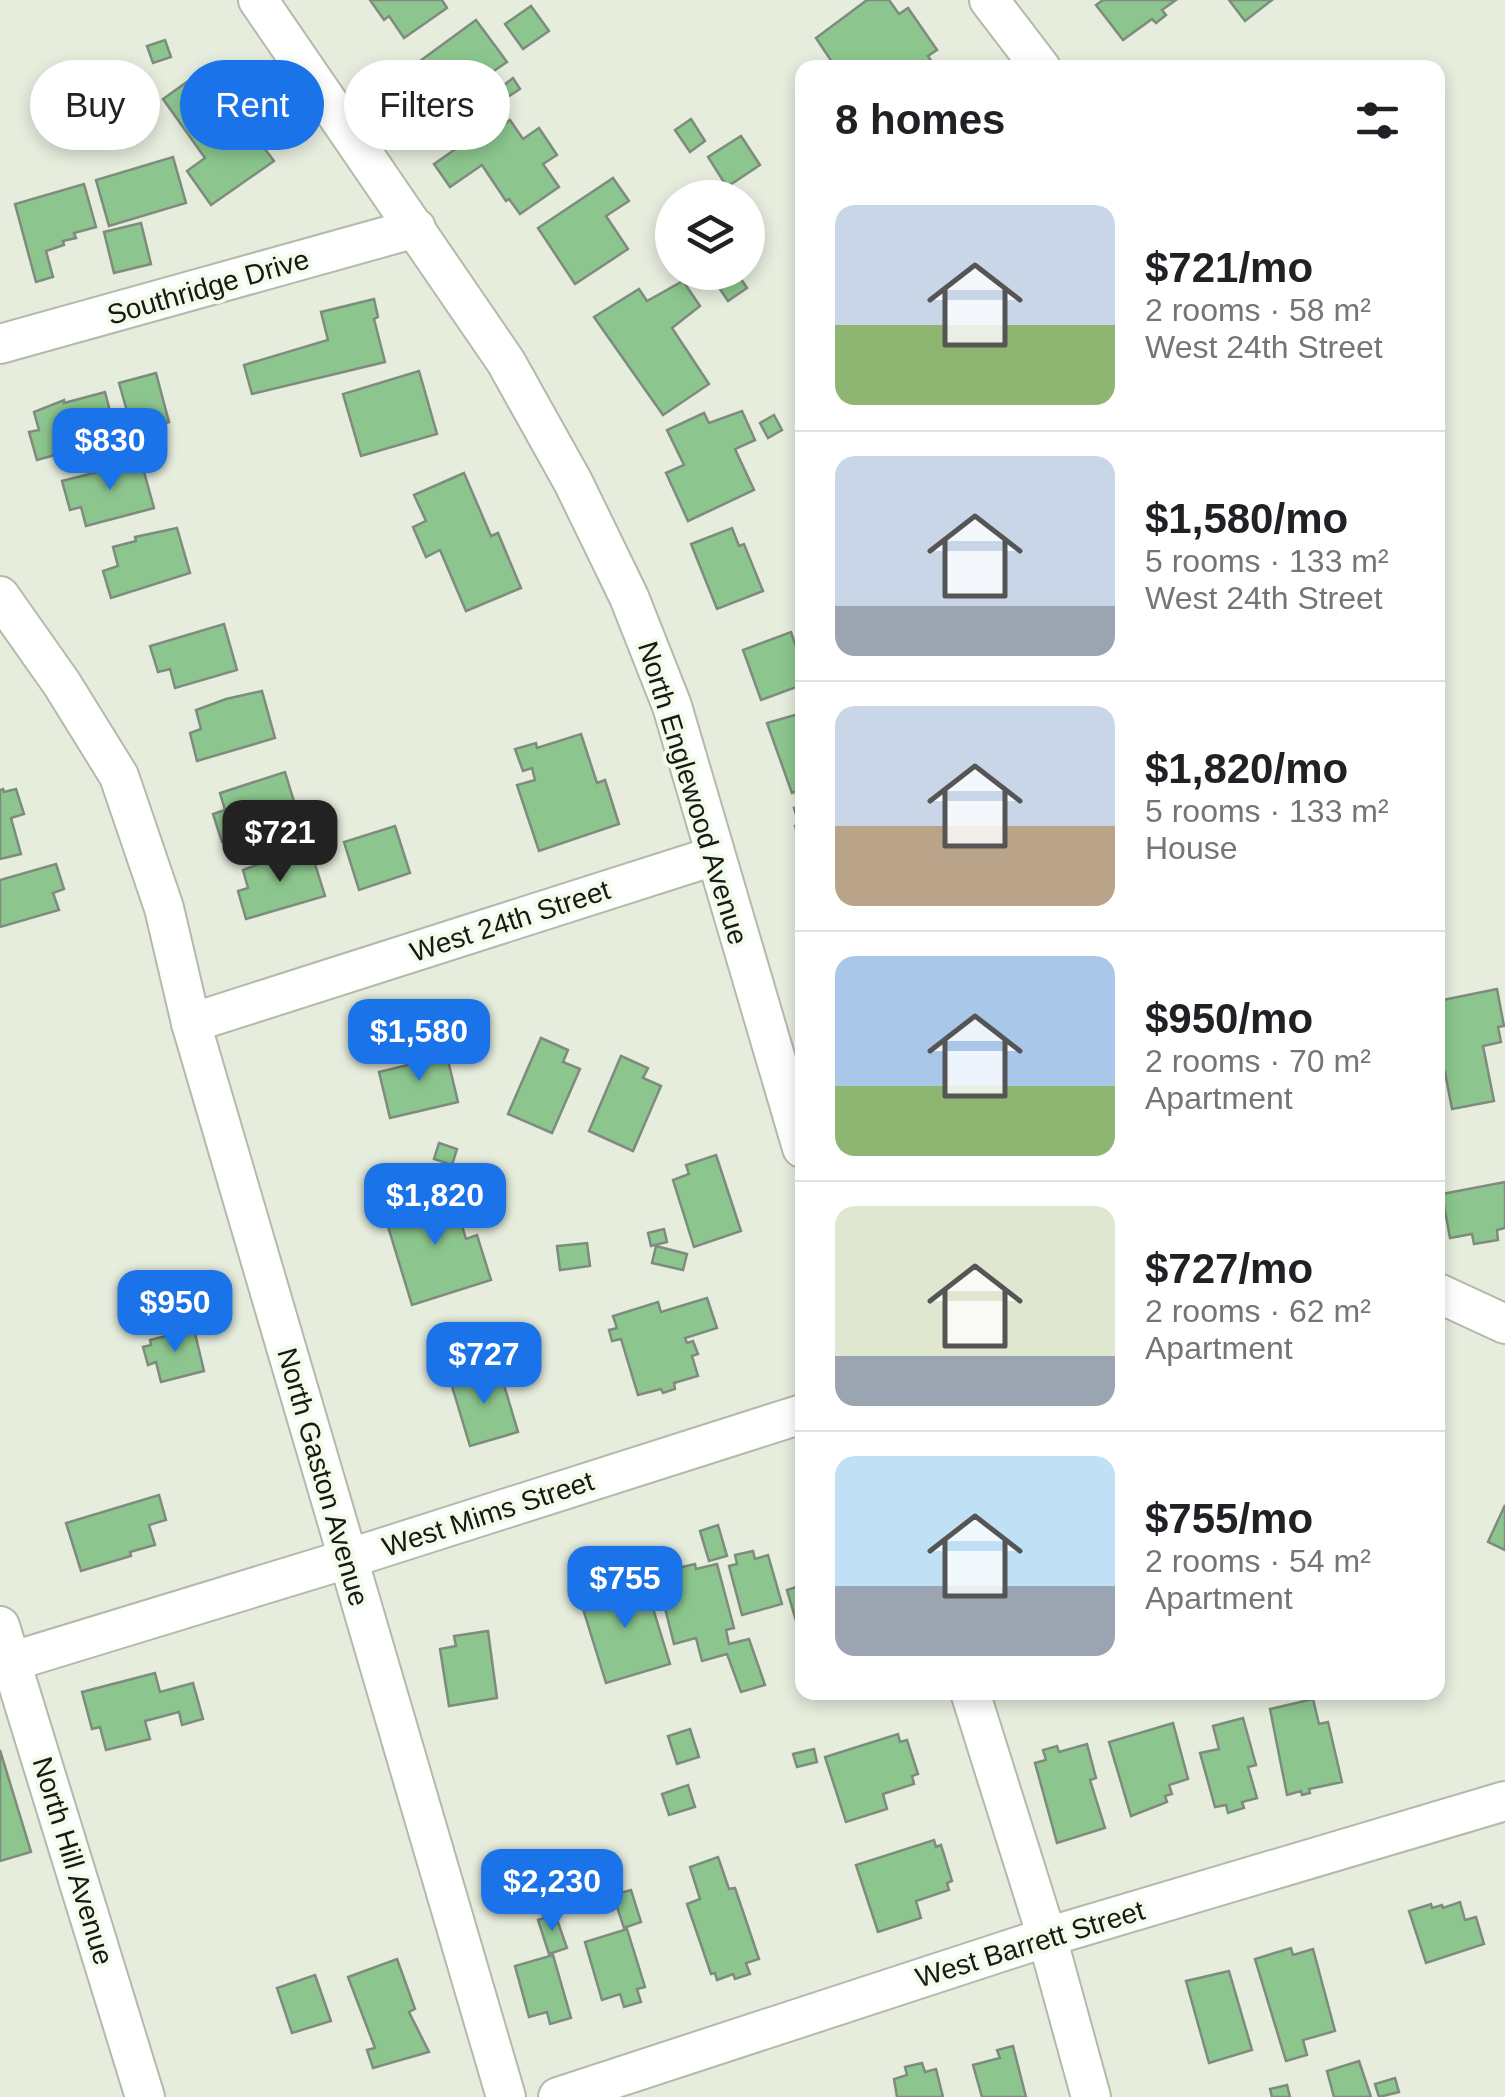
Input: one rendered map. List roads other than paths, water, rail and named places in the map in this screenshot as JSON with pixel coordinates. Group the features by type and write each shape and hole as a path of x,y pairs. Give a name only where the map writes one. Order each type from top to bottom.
{"street":[{"name":"North Englewood Avenue","path":"258,0 506,362 573,482 629,597 672,706 714,856 785,1032 795,1100"},
{"path":"988,0 1034,60"},
{"name":"Southridge Drive","path":"0,344 416,228"},
{"name":"North Gaston Avenue","path":"0,596 62,684 119,776 164,908 191,1023 506,2097"},
{"name":"West 24th Street","path":"191,1023 714,856"},
{"path":"1445,1296 1505,1324"},
{"name":"West Mims Street","path":"4,1651 347,1559 795,1416"},
{"name":"North Hill Avenue","path":"4,1651 145,2097"},
{"path":"972,1700 1046,1936 1090,2097"},
{"name":"West Barrett Street","path":"558,2097 1046,1936 1505,1801"}]}
